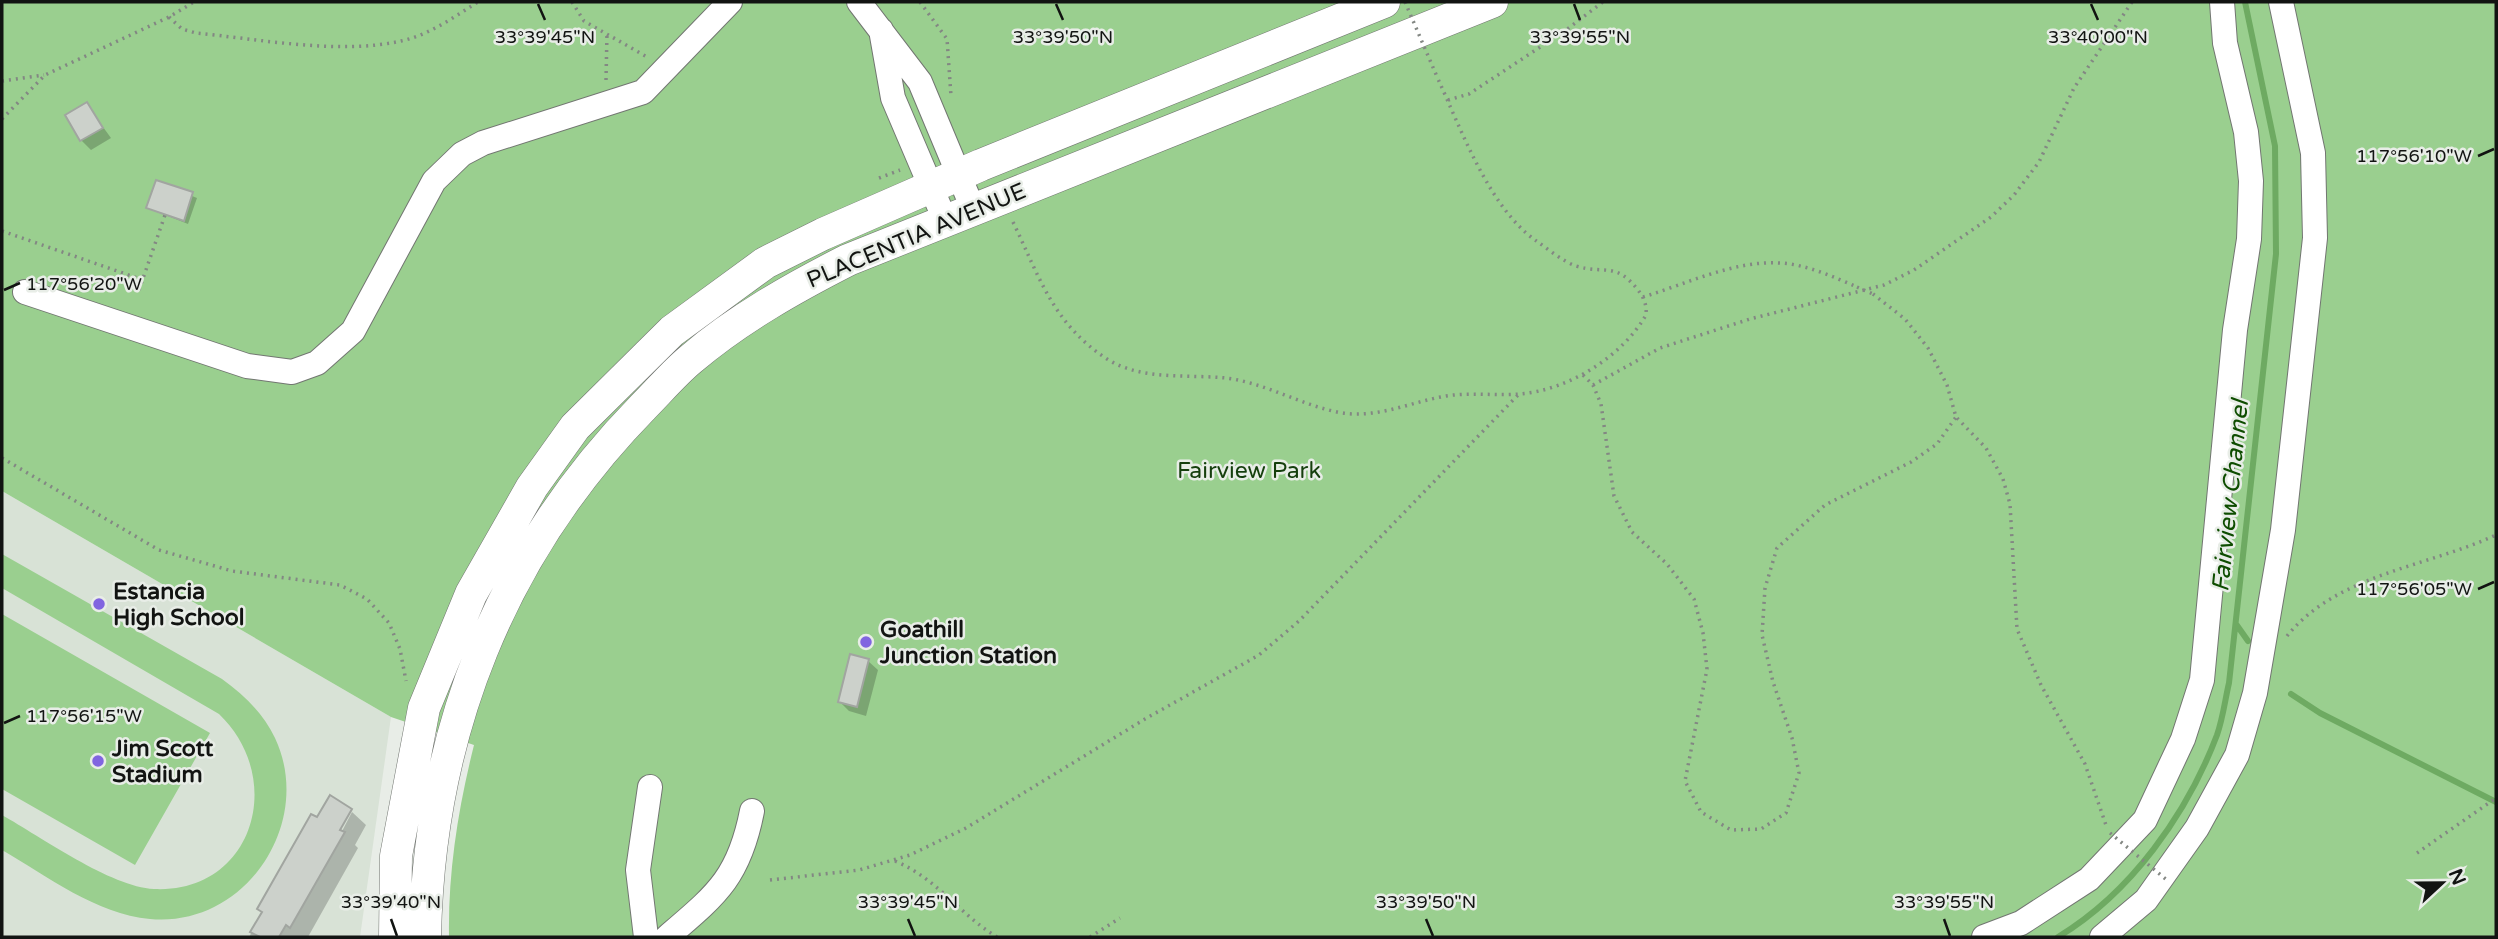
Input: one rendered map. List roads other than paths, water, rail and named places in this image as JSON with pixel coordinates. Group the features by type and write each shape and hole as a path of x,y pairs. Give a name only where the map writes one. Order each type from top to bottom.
{"main road":[{"name":"PLACENTIA AVENUE","path":"395,937 396,856 425,708 471,594 532,487 575,427 672,331 765,263 930,186 1384,2"},
{"name":"PLACENTIA AVENUE","path":"425,937 425,892 437,798 455,720 483,640 531,548 562,504 611,440 690,360 726,331 806,281 848,260 1492,2"}],"lane":[{"path":"25,292 247,366 292,372 317,363 353,331 434,181 462,154 483,143 643,92 730,2"},
{"path":"859,2 920,82 960,174 959,215"},
{"path":"1984,937 2021,923 2089,879 2145,820 2183,738 2202,680 2235,330 2249,239 2251,181 2246,132 2225,43 2222,2"},
{"path":"2102,937 2147,900 2197,828 2237,755 2255,693 2283,530 2315,225 2313,153 2281,2"},
{"path":"881,29 893,98 930,186 959,215"},
{"path":"646,937 639,870 650,787"},
{"path":"667,937 721,890 738,862 752,811"}],"waterway":[{"name":"Fairview Channel","path":"2058,937 2085,919 2109,898 2154,849 2173,822 2205,765 2217,735 2229,683 2276,254 2275,146 2245,2"},
{"path":"2236,624 2248,641"},
{"path":"2291,694 2320,713 2496,802"}],"place":[{"name":"Estancia High School","path":"99,604"},
{"name":"Goathill Junction Station","path":"866,642"},
{"name":"Jim Scott Stadium","path":"98,761"}],"park label":[{"name":"Fairview Park","path":"1249,470"}]}
